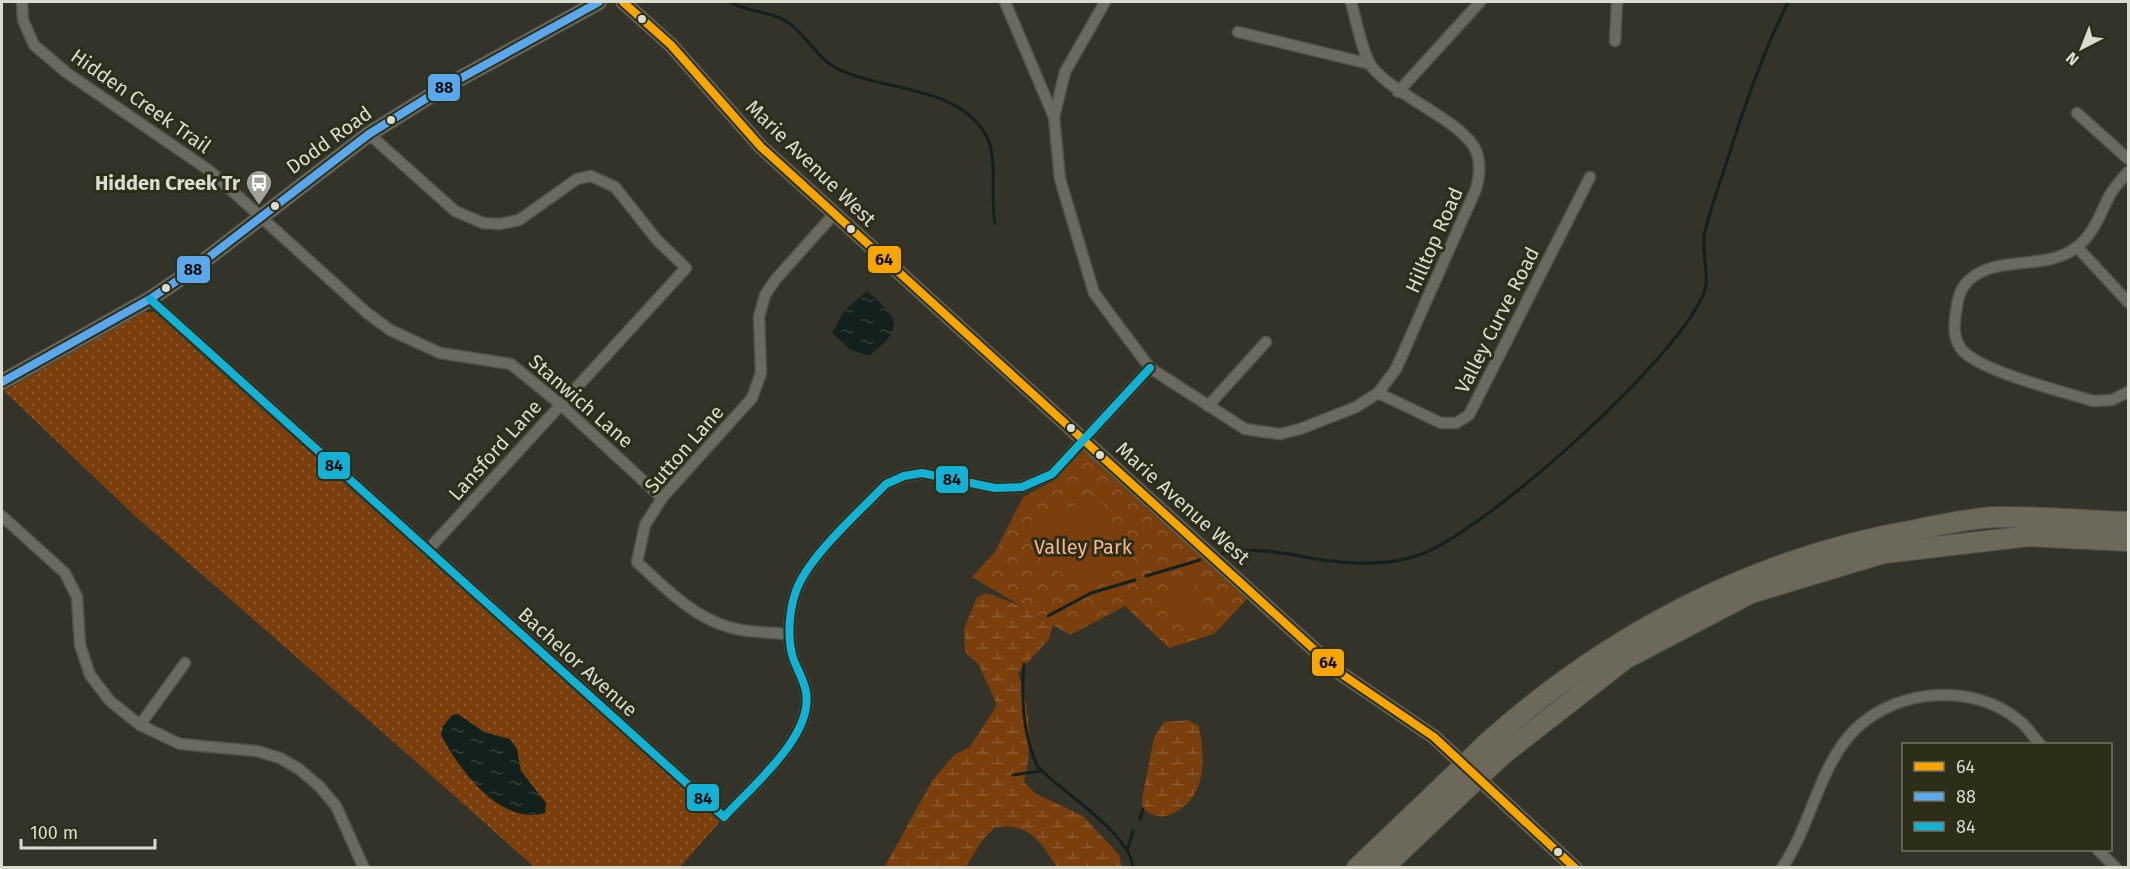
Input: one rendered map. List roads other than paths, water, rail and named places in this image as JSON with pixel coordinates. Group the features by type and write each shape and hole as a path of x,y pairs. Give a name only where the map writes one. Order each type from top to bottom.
{"highway":[{"path":"1357,867 1456,786 1567,677 1610,648 1704,595 1824,549 1883,535 2046,511 2128,509"},
{"path":"1996,517 2128,522"},
{"path":"1494,750 1625,659 1751,592 1884,554 2030,536 2128,541"},
{"path":"1383,867 1456,786"}],"main road":[{"name":"Dodd Road","path":"2,382 150,299 369,134 443,88 600,2"}],"street":[{"name":"Hidden Creek Trail","path":"22,2 23,20 34,45 67,73 210,171 260,218"},
{"name":"Marie Avenue West","path":"622,2 671,45 761,147 834,214 1340,673 1434,737 1575,867"},
{"path":"1005,2 1054,117 1060,179 1094,293 1150,368 1245,429 1280,434 1300,429 1356,407 1378,393"},
{"path":"1054,117 1065,72 1105,2"},
{"name":"Hilltop Road","path":"1351,2 1370,64 1398,92 1465,135 1477,153 1480,174 1476,189 1396,369 1378,393"},
{"path":"1398,92 1480,2"},
{"path":"1615,41 1617,2"},
{"path":"1239,32 1370,64"},
{"path":"2077,113 2128,159"},
{"name":"Lansford Lane","path":"369,134 455,211 483,223 500,224 519,220 577,179 591,176 615,187 657,240 686,268 427,551"},
{"path":"2128,172 2112,190 2093,229 2077,247 2057,256 1984,270 1968,279 1958,295 1955,336 1960,349 1978,364 2093,401 2112,400 2128,392"},
{"name":"Valley Curve Road","path":"1378,393 1441,423 1456,423 1469,415 1590,177"},
{"name":"Sutton Lane","path":"788,634 732,628 705,617 681,602 637,562 645,525 662,498 752,398 761,373 759,317 765,295 774,280 834,214"},
{"name":"Stanwich Lane","path":"260,218 390,330 440,353 511,364 561,405 662,498"},
{"path":"2077,247 2128,302"},
{"name":"Bachelor Avenue","path":"150,299 724,817 794,740 805,713 806,693 793,657 788,634"},
{"path":"1208,406 1266,342"},
{"path":"788,634 795,592 805,571 886,484 904,476 922,474 995,488 1022,487 1052,474 1150,368"},
{"path":"2,516 64,573 77,597 80,645 90,675 110,701 140,725 180,744 256,751 280,758 299,769 319,786 336,806 364,867"},
{"path":"140,725 185,663"},
{"path":"1782,867 1805,826 1832,762 1847,739 1879,711 1917,697 1945,694 1973,698 1999,708 2022,723 2039,743"},
{"path":"2100,851 2116,867"}],"water":[{"path":"867,291 886,309 894,324 889,338 869,356 851,350 832,333 844,311"},
{"path":"458,714 484,732 510,739 517,749 521,771 546,803 545,813 528,815 512,811 483,792 470,778 441,735 443,726 452,715"}],"waterway":[{"path":"730,2 786,21 822,58 836,68 855,76 939,98 958,107 974,120 987,137 990,146 995,223"},
{"path":"1222,554 1257,550 1354,563 1394,561 1419,555 1449,540 1533,478 1622,396 1661,355 1689,319 1705,290 1704,239 1710,213 1755,78 1788,2"},
{"path":"1146,576 1200,560"},
{"path":"1048,616 1091,593 1135,580"},
{"path":"1024,664 1024,717 1029,743 1038,767 1108,827 1121,841 1133,868"},
{"path":"1013,775 1041,771"},
{"path":"1140,819 1143,809"},
{"path":"1127,851 1133,831"}],"place":[{"name":"Hidden Creek Tr","path":"259,206"}],"park label":[{"name":"Valley Park","path":"1083,547"}]}
